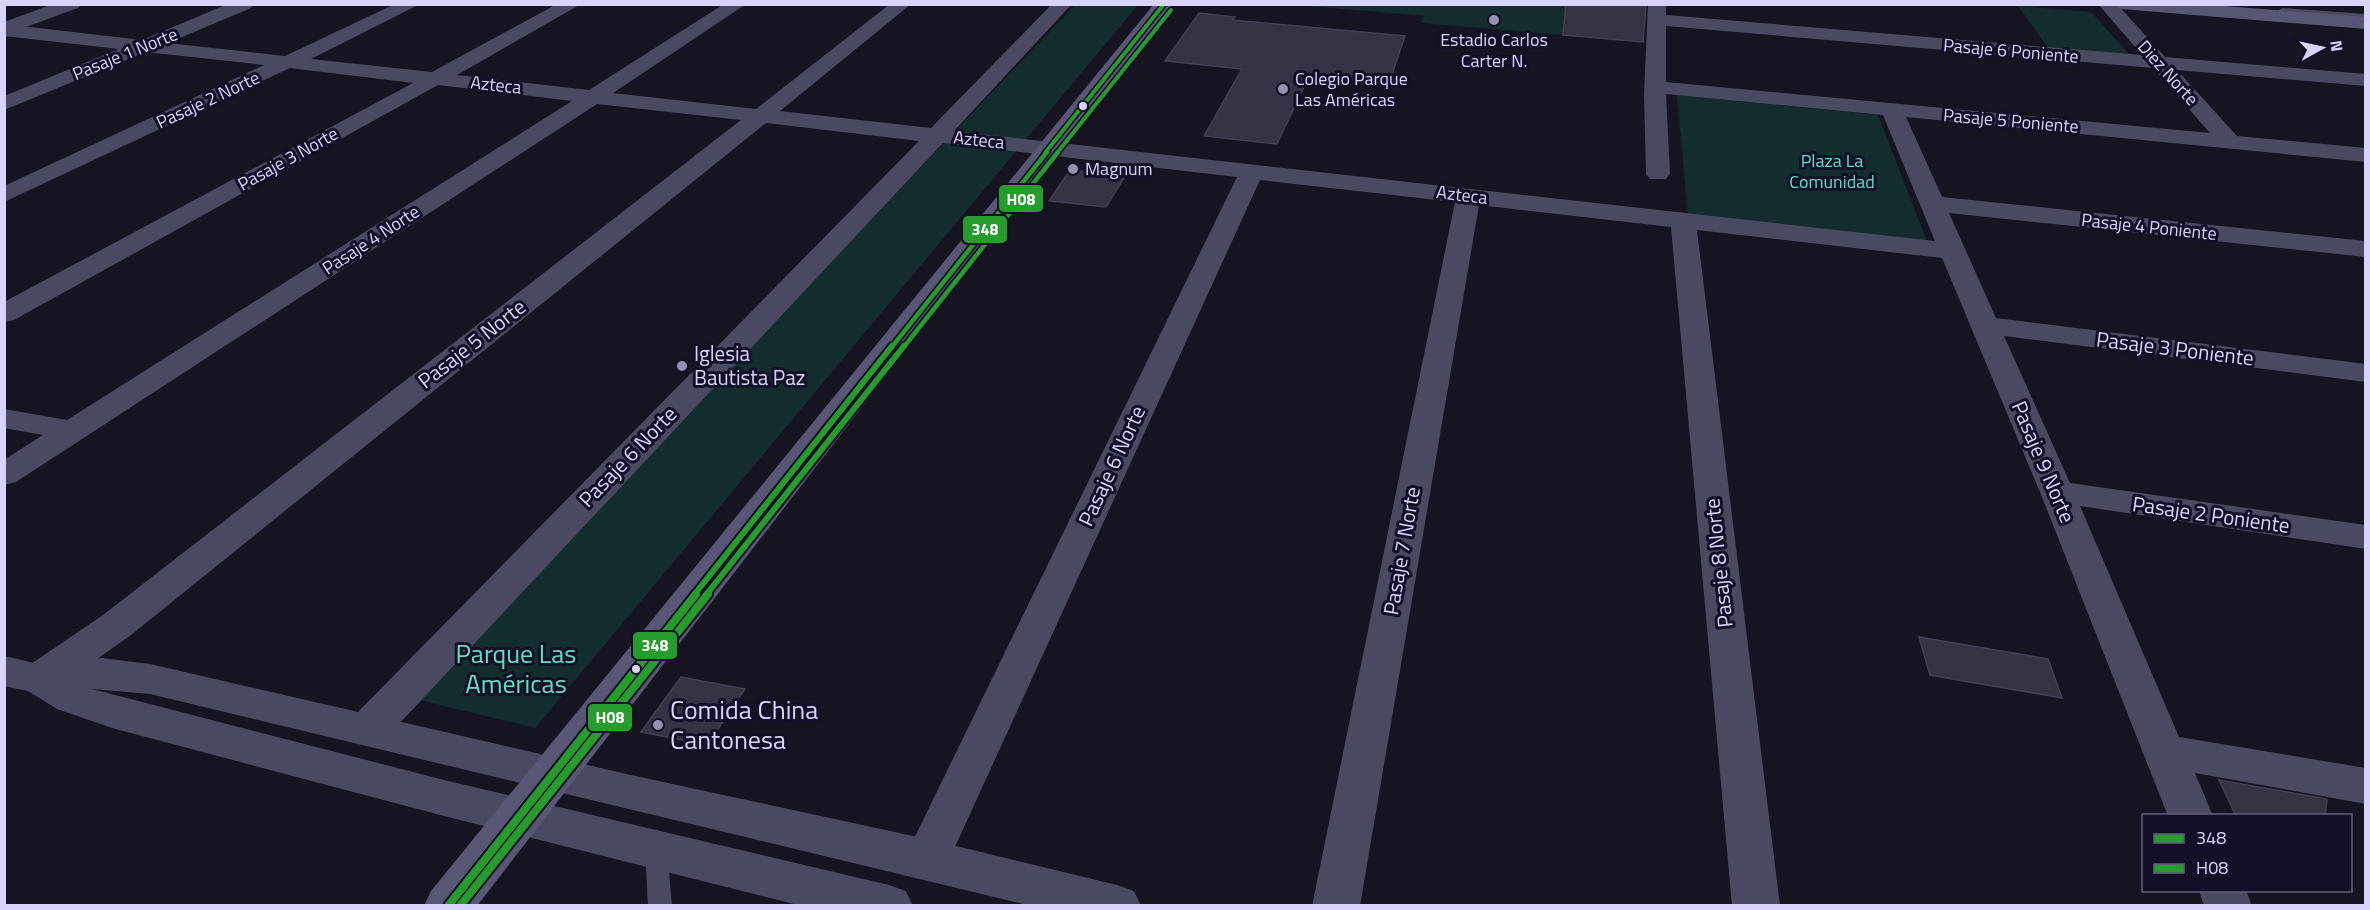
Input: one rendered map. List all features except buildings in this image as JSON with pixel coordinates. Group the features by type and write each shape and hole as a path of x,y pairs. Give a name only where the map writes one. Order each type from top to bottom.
{"main road":[{"path":"2121,4 2366,23"},
{"path":"448,906 1049,148 1156,8"}],"street":[{"path":"4,29 72,4"},
{"name":"Pasaje 1 Norte","path":"4,104 245,4"},
{"name":"Pasaje 2 Norte","path":"4,195 411,4"},
{"name":"Pasaje 3 Norte","path":"4,314 572,4"},
{"name":"Pasaje 4 Norte","path":"4,475 737,4"},
{"name":"Pasaje 5 Norte","path":"22,675 117,625 902,4"},
{"name":"Pasaje 6 Norte","path":"368,729 1064,4"},
{"name":"Diez Norte","path":"2107,4 2229,142"},
{"path":"1657,12 1658,174"},
{"name":"Pasaje 6 Poniente","path":"1657,12 2160,63 2366,80"},
{"name":"Azteca","path":"4,29 1953,251"},
{"name":"Pasaje 5 Poniente","path":"1656,87 2366,155"},
{"name":"Pasaje 9 Norte","path":"1891,109 2056,492 2190,814"},
{"name":"Pasaje 6 Norte","path":"927,859 1252,171"},
{"name":"Pasaje 7 Norte","path":"1336,906 1468,196"},
{"name":"Pasaje 4 Poniente","path":"1933,204 2366,249"},
{"name":"Pasaje 8 Norte","path":"1683,220 1756,906"},
{"name":"Pasaje 3 Poniente","path":"1984,325 2366,373"},
{"path":"4,418 72,431"},
{"name":"Pasaje 2 Poniente","path":"2056,492 2366,537"},
{"path":"22,675 102,673 150,679 551,774 927,859 1117,906"},
{"path":"22,675 91,706 518,816 885,905"},
{"path":"2164,751 2366,786"},
{"path":"2222,892 2228,906"}],"lane":[{"path":"2200,4 2366,17"},
{"path":"656,849 660,906"}],"green space":[{"name":"Parque Las Américas","path":"1075,5 1138,5 535,728 416,699"},
{"name":"Estadio Carlos Carter N.","path":"1298,5 1566,5 1563,35 1421,23 1424,16"},
{"path":"2018,6 2091,12 2130,55 2049,49"},
{"name":"Plaza La Comunidad","path":"1677,95 1878,115 1928,244 1688,216"}],"transit line":[{"name":"348","path":"448,906 1164,4"},
{"name":"H08","path":"460,906 1171,10"}],"place":[{"name":"Estadio Carlos Carter N.","path":"1494,20"},
{"name":"Colegio Parque Las Américas","path":"1283,89"},
{"name":"Magnum","path":"1073,169"},
{"name":"Iglesia Bautista Paz","path":"682,366"},
{"name":"Comida China Cantonesa","path":"658,725"}]}
